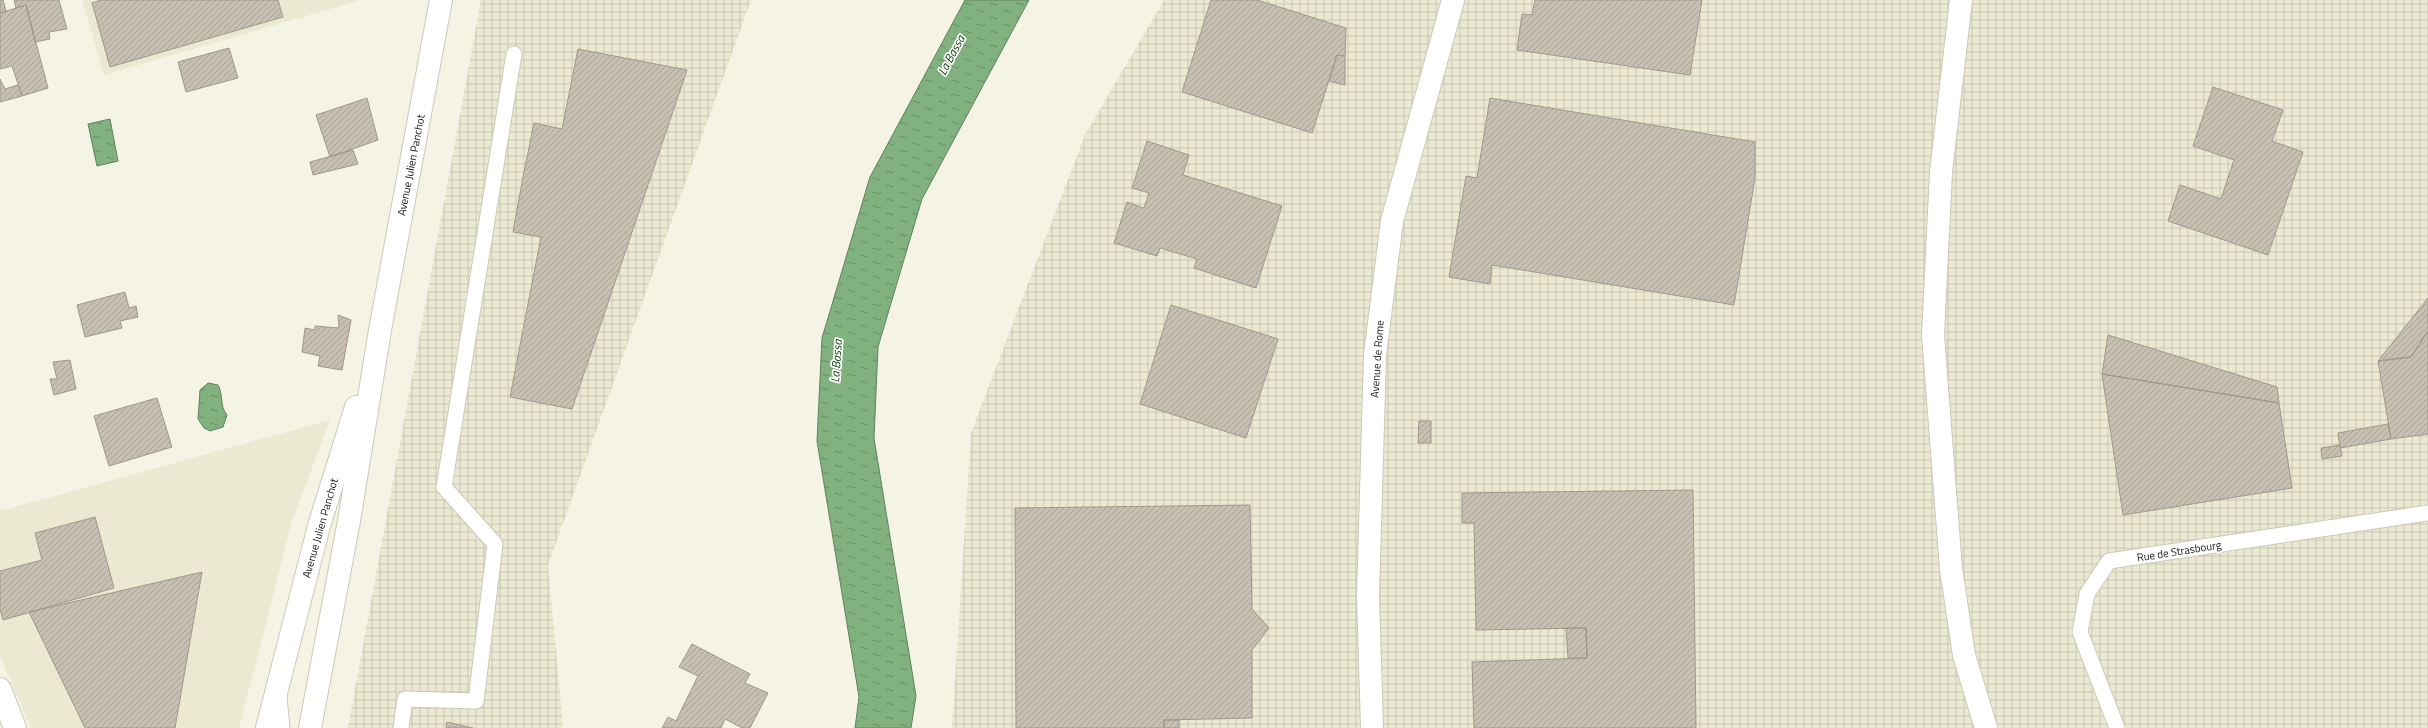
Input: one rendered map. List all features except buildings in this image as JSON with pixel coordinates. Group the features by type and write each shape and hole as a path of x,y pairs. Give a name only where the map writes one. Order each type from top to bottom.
{"main road":[{"name":"Avenue Julien Panchot","path":"310,728 349,521 380,330 441,0"},
{"name":"Avenue de Rome","path":"1372,728 1368,596 1375,355 1392,221 1453,0"},
{"path":"1962,0 1941,172 1933,335 1951,569 1964,655 1986,728"},
{"name":"Avenue Julien Panchot","path":"267,728 319,526 380,330"},
{"path":"0,689 15,728"}],"lane":[{"path":"401,728 405,699 476,701 495,544 444,487 514,54"},
{"name":"Rue de Strasbourg","path":"2117,728 2080,632 2087,594 2109,561 2428,513"},
{"path":"278,682 282,728"}],"shaded area":[{"path":"82,0 361,0 104,75"},
{"path":"481,0 751,0 548,565 563,728 348,728"},
{"path":"1164,0 2428,0 2428,728 952,728 971,433 1085,135"},
{"path":"330,420 293,518 239,728 31,728 0,656 0,511"}],"water":[{"name":"La Bassa","path":"965,0 1029,0 922,199 878,347 874,438 916,696 911,728 855,728 859,697 817,441 822,338 870,177"},
{"path":"110,119 118,161 97,166 88,124"},
{"path":"208,383 218,385 221,393 223,408 227,415 223,427 210,431 204,428 198,419 200,390"}]}
